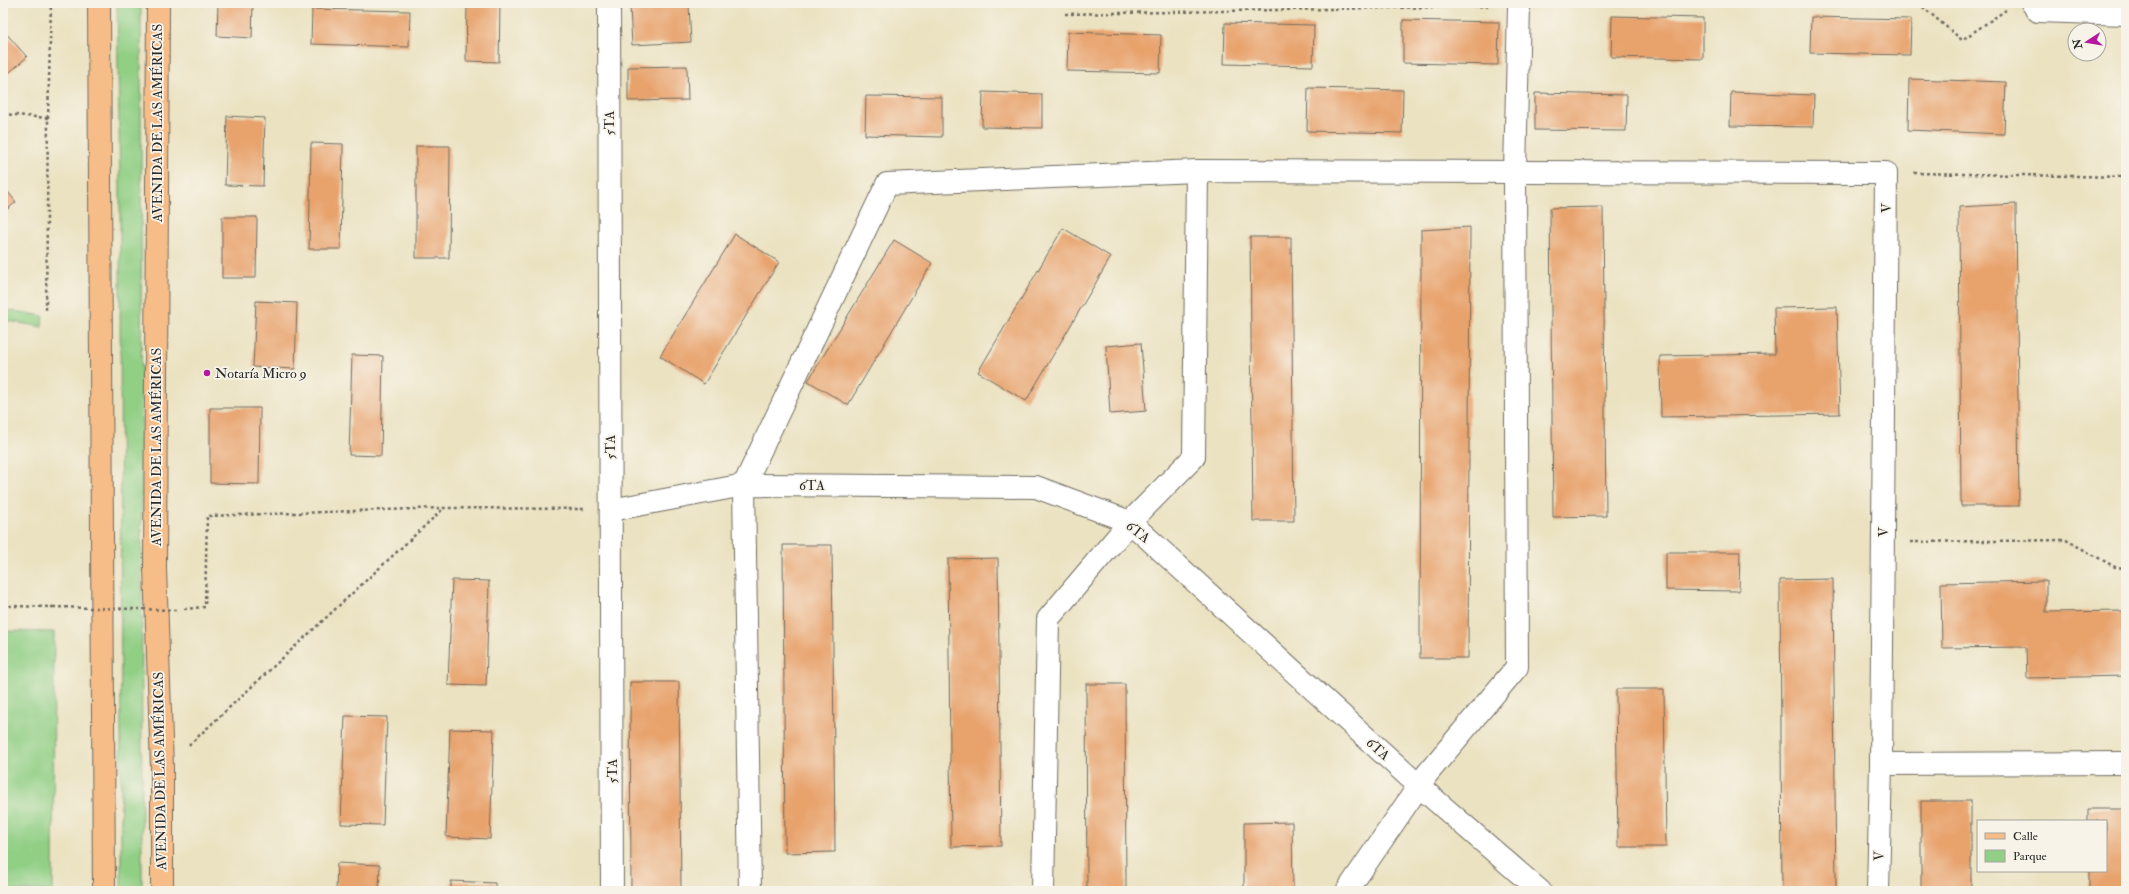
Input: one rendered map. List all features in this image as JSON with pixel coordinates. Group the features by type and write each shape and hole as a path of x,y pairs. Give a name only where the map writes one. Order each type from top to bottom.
{"main road":[{"path":"99,3 104,891"},
{"name":"AVENIDA DE LAS AMÉRICAS","path":"158,3 155,568 162,768 162,891"}],"street":[{"name":"5TA","path":"609,3 612,891"},
{"path":"2032,3 2038,11 2126,14"},
{"path":"1347,891 1419,786 1517,667 1515,171 1519,6"},
{"path":"1043,891 1048,619 1130,522 1194,457 1197,171"},
{"path":"750,891 744,485 887,184 1197,171 1886,173"},
{"name":"V","path":"1878,891 1881,764 1886,173"},
{"name":"6TA","path":"611,510 744,485 1036,487 1130,522 1419,786 1540,891"},
{"path":"1881,764 2126,763"}],"path":[{"path":"46,311 51,3"},
{"path":"1065,14 1676,3"},
{"path":"1918,3 1962,40 2010,7"},
{"path":"3,114 48,118"},
{"path":"1886,173 2126,177"},
{"path":"162,768 187,747 443,508"},
{"path":"3,595 10,606 176,610 205,607 207,516 443,508 611,510"},
{"path":"1883,542 2066,540 2115,567 2126,568"}],"green space":[{"path":"117,3 141,3 142,891 121,891 120,190"},
{"path":"3,309 43,316 42,327 3,320"},
{"path":"3,631 54,632 53,891 3,891"}],"building":[{"path":"218,3 253,3 252,38 217,36"},
{"path":"467,3 500,3 499,62 466,61"},
{"path":"689,5 691,42 632,45 630,7"},
{"path":"312,9 410,11 409,47 311,44"},
{"path":"1612,16 1703,18 1703,59 1611,57"},
{"path":"1811,17 1911,19 1910,55 1810,53"},
{"path":"1403,20 1499,22 1498,65 1403,63"},
{"path":"1225,23 1314,25 1313,66 1224,64"},
{"path":"3,30 27,57 3,78"},
{"path":"1068,32 1161,35 1160,73 1067,71"},
{"path":"687,66 688,100 628,101 628,67"},
{"path":"1909,79 2006,82 2004,134 1908,130"},
{"path":"1308,88 1403,90 1402,133 1307,131"},
{"path":"983,92 1042,94 1042,128 982,127"},
{"path":"1731,92 1814,95 1813,127 1730,126"},
{"path":"1535,93 1627,95 1626,131 1535,130"},
{"path":"866,96 942,97 942,137 865,135"},
{"path":"227,116 265,118 263,186 225,185"},
{"path":"311,143 343,144 341,249 309,249"},
{"path":"416,146 450,146 449,258 416,258"},
{"path":"3,186 16,202 3,213"},
{"path":"2016,204 2019,506 1961,506 1959,207"},
{"path":"1603,207 1606,516 1553,517 1550,208"},
{"path":"222,217 257,217 256,278 222,278"},
{"path":"1470,227 1468,658 1420,658 1421,230"},
{"path":"1063,228 1111,257 1026,401 978,372"},
{"path":"735,234 779,262 704,384 660,356"},
{"path":"1250,237 1291,237 1294,521 1253,521"},
{"path":"894,240 932,263 848,405 808,381"},
{"path":"256,301 297,303 295,369 253,367"},
{"path":"1837,307 1840,414 1661,417 1660,356 1775,354 1774,308"},
{"path":"1141,343 1146,411 1110,414 1106,346"},
{"path":"352,355 383,356 381,456 349,455"},
{"path":"210,408 260,408 259,484 210,483"},
{"path":"783,545 832,545 835,852 785,853"},
{"path":"1666,552 1740,552 1739,591 1666,590"},
{"path":"998,558 1001,846 951,847 948,559"},
{"path":"1833,579 1836,891 1782,891 1780,580"},
{"path":"452,580 489,581 486,686 448,685"},
{"path":"2046,581 2046,612 2126,611 2126,676 2027,678 2026,647 1942,648 1941,583"},
{"path":"630,682 679,682 681,891 631,891"},
{"path":"1086,684 1125,684 1126,891 1087,891"},
{"path":"1616,689 1664,689 1666,847 1618,847"},
{"path":"345,716 387,717 383,825 341,824"},
{"path":"450,729 494,730 490,839 446,837"},
{"path":"1921,801 1971,801 1971,891 1921,891"},
{"path":"2088,809 2126,809 2126,891 2089,891 2089,872 2107,872 2107,820 2088,820"},
{"path":"1292,822 1293,891 1244,891 1244,823"},
{"path":"337,863 380,865 379,891 336,891"},
{"path":"451,881 495,883 495,891 451,891"}],"place":[{"name":"Notaría Micro 9","path":"207,373"}]}
